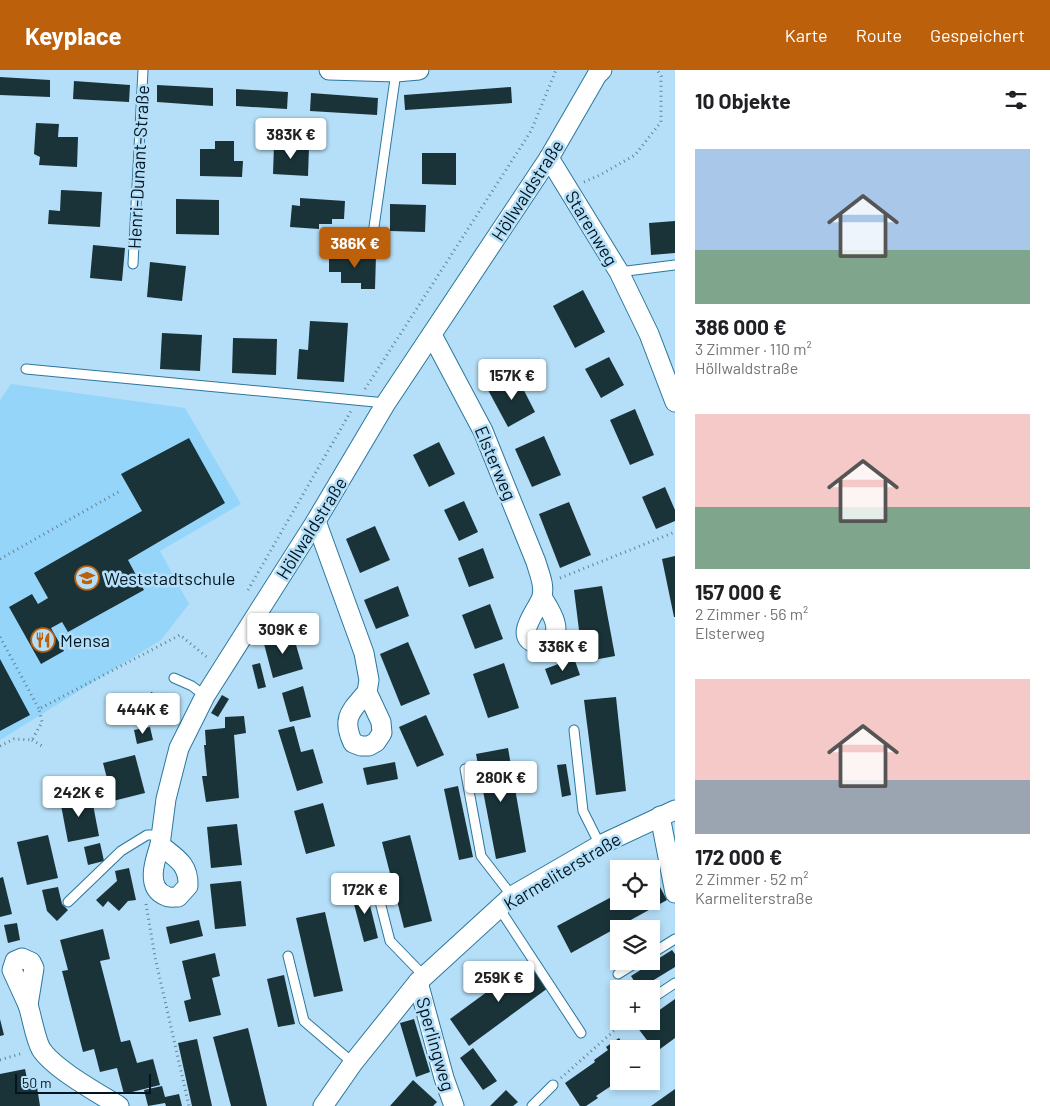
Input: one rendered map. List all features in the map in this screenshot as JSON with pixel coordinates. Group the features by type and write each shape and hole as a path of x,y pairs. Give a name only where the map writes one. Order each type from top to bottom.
{"street":[{"path":"329,70 396,72 419,70"},
{"name":"Höllwaldstraße","path":"161,840 166,799 179,748 205,696 316,521 386,403 549,158 595,72"},
{"name":"Starenweg","path":"549,158 619,272 666,367 675,402"},
{"name":"Elsterweg","path":"432,335 483,431 523,529 542,591"},
{"path":"316,521 364,653 368,680 367,692"},
{"path":"668,813 675,893"},
{"name":"Karmeliterstraße","path":"323,1106 353,1062 421,979 505,902 600,845 668,813"},
{"name":"Sperlingweg","path":"421,979 444,1078 454,1106"},
{"path":"28,1005 41,1048 47,1056 74,1078 119,1106"}],"lane":[{"name":"Henri-Dunant-Straße","path":"133,264 143,70"},
{"path":"374,227 396,72"},
{"name":"Starenweg","path":"619,272 675,265"},
{"path":"26,370 386,403"},
{"path":"174,678 192,686 205,696"},
{"path":"574,730 583,811 600,845"},
{"path":"465,769 481,856 505,902 581,1033"},
{"path":"68,902 122,851 147,835 161,840"},
{"path":"376,886 390,941 421,979"},
{"path":"660,948 675,939"},
{"path":"288,956 304,1021 353,1062"},
{"path":"618,974 624,970"},
{"path":"660,993 675,983"},
{"path":"532,1106 553,1085"}],"path":[{"path":"531,131 556,70"},
{"path":"569,189 600,175 635,155 661,122 661,76 657,70"},
{"path":"0,559 120,491"},
{"path":"542,591 675,532"},
{"path":"39,709 180,634 208,658"},
{"path":"0,637 39,709 42,722 32,740"},
{"path":"0,746 14,739 32,740 42,746"},
{"path":"553,1085 615,1030"},
{"path":"0,1060 41,1048"}],"shaded area":[{"name":"Weststadtschule","path":"11,384 185,408 241,504 160,551 189,604 161,640 0,740 0,400"}],"building":[{"path":"0,77 50,80 50,97 0,95"},
{"path":"74,81 130,85 129,102 73,99"},
{"path":"157,85 213,88 213,106 157,102"},
{"path":"511,87 512,103 405,110 404,95"},
{"path":"236,89 288,92 287,109 236,106"},
{"path":"311,93 378,98 377,115 310,111"},
{"path":"36,123 59,124 58,137 78,137 77,167 39,165 40,157 34,154"},
{"path":"215,141 234,141 234,161 243,161 242,177 200,176 200,149 215,149"},
{"path":"274,145 309,147 308,176 273,174"},
{"path":"422,153 456,153 456,185 422,184"},
{"path":"61,190 102,192 100,227 48,224 49,210 60,211"},
{"path":"300,198 345,201 344,219 332,219 332,224 319,224 319,229 290,227 292,205 300,206"},
{"path":"176,199 219,200 219,235 176,234"},
{"path":"390,204 426,205 425,232 390,231"},
{"path":"675,221 675,253 651,255 649,223"},
{"path":"93,245 125,248 122,281 90,278"},
{"path":"329,254 376,255 375,289 361,289 361,283 341,283 341,272 329,272"},
{"path":"150,262 186,266 182,301 147,297"},
{"path":"583,290 605,332 575,348 553,306"},
{"path":"310,321 348,323 344,382 297,379 299,349 308,350"},
{"path":"162,333 202,335 200,371 160,369"},
{"path":"233,338 277,339 276,375 232,373"},
{"path":"609,357 624,385 601,398 585,369"},
{"path":"516,375 535,412 508,427 488,390"},
{"path":"635,409 654,455 630,465 610,420"},
{"path":"544,436 561,475 532,487 515,449"},
{"path":"189,438 225,503 128,560 144,590 68,632 62,622 51,628 64,651 41,664 9,607 32,594 38,604 48,598 34,573 142,511 121,474"},
{"path":"439,442 455,474 429,487 413,455"},
{"path":"665,487 675,510 675,521 656,529 642,497"},
{"path":"464,501 478,532 459,541 444,510"},
{"path":"569,502 591,555 560,568 539,514"},
{"path":"375,526 390,560 360,573 346,539"},
{"path":"483,548 494,578 469,587 458,558"},
{"path":"675,556 675,617 674,617 662,559"},
{"path":"398,586 409,616 376,629 364,600"},
{"path":"602,586 615,656 583,662 574,590"},
{"path":"490,604 503,639 475,649 462,615"},
{"path":"292,631 303,669 273,678 263,640"},
{"path":"408,642 430,694 401,706 380,654"},
{"path":"574,658 580,675 551,685 545,669"},
{"path":"0,659 30,715 0,731"},
{"path":"260,663 266,687 258,689 252,665"},
{"path":"504,663 519,708 488,718 473,674"},
{"path":"303,686 311,717 290,722 282,693"},
{"path":"152,692 161,707 146,716 137,701"},
{"path":"222,695 229,699 218,717 211,713"},
{"path":"616,697 626,791 596,795 584,700"},
{"path":"426,715 444,755 417,767 399,727"},
{"path":"244,716 246,733 234,735 239,798 206,802 202,776 207,776 204,745 206,745 205,730 225,728 225,717"},
{"path":"294,726 301,752 313,749 323,783 297,791 278,730"},
{"path":"150,727 153,740 137,744 134,730"},
{"path":"508,748 526,852 496,859 476,754"},
{"path":"135,755 145,793 113,801 103,763"},
{"path":"395,762 398,779 367,785 363,768"},
{"path":"566,764 571,795 562,797 557,765"},
{"path":"458,786 473,857 459,860 444,789"},
{"path":"91,794 99,836 68,842 60,800"},
{"path":"323,803 335,846 306,854 294,811"},
{"path":"237,824 242,865 211,868 207,827"},
{"path":"48,835 58,878 27,885 17,842"},
{"path":"410,835 432,921 404,928 382,842"},
{"path":"100,843 104,861 88,865 84,847"},
{"path":"129,868 136,900 128,901 119,911 108,901 103,907 96,900 117,881 115,871"},
{"path":"3,877 12,914 0,917 0,878"},
{"path":"241,881 246,926 215,929 210,884"},
{"path":"58,887 62,904 68,910 57,921 47,911 42,890"},
{"path":"660,887 667,900 660,904"},
{"path":"366,889 378,938 364,942 351,893"},
{"path":"610,898 610,910 649,910 631,920 610,920 610,931 571,953 557,926"},
{"path":"325,912 343,991 314,997 296,918"},
{"path":"199,920 203,936 170,944 166,927"},
{"path":"17,923 20,940 8,943 4,925"},
{"path":"103,929 110,959 100,961 121,1042 130,1040 137,1063 153,1059 160,1085 124,1094 117,1068 100,1072 94,1049 83,1052 62,971 68,970 60,940"},
{"path":"672,950 675,954 675,967 654,980 633,980 631,976 640,970 660,970 660,958"},
{"path":"215,953 220,976 212,978 221,1015 189,1022 184,1001 191,999 182,961"},
{"path":"529,961 548,988 469,1046 450,1019"},
{"path":"284,975 295,1024 278,1027 267,979"},
{"path":"675,999 675,1038 660,1049 660,1040 647,1040 639,1030 660,1030 660,1010"},
{"path":"0,1019 4,1035 0,1036"},
{"path":"414,1019 430,1072 416,1077 400,1023"},
{"path":"248,1028 267,1106 231,1106 213,1037"},
{"path":"197,1039 212,1106 192,1106 178,1043"},
{"path":"610,1044 610,1087 596,1096 598,1098 586,1106 580,1106 565,1083 595,1062 594,1060 608,1050 606,1047"},
{"path":"473,1048 497,1081 483,1090 460,1058"},
{"path":"25,1069 29,1088 37,1087 40,1106 0,1106 0,1074"},
{"path":"413,1080 437,1102 433,1106 390,1106"},
{"path":"162,1086 165,1097 179,1094 182,1106 166,1106 165,1103 148,1106 144,1090"},
{"path":"675,1089 675,1106 651,1106"},
{"path":"506,1090 518,1102 513,1106 490,1106"}],"place":[{"name":"Weststadtschule","path":"87,578"},
{"name":"Mensa","path":"43,640"}]}
